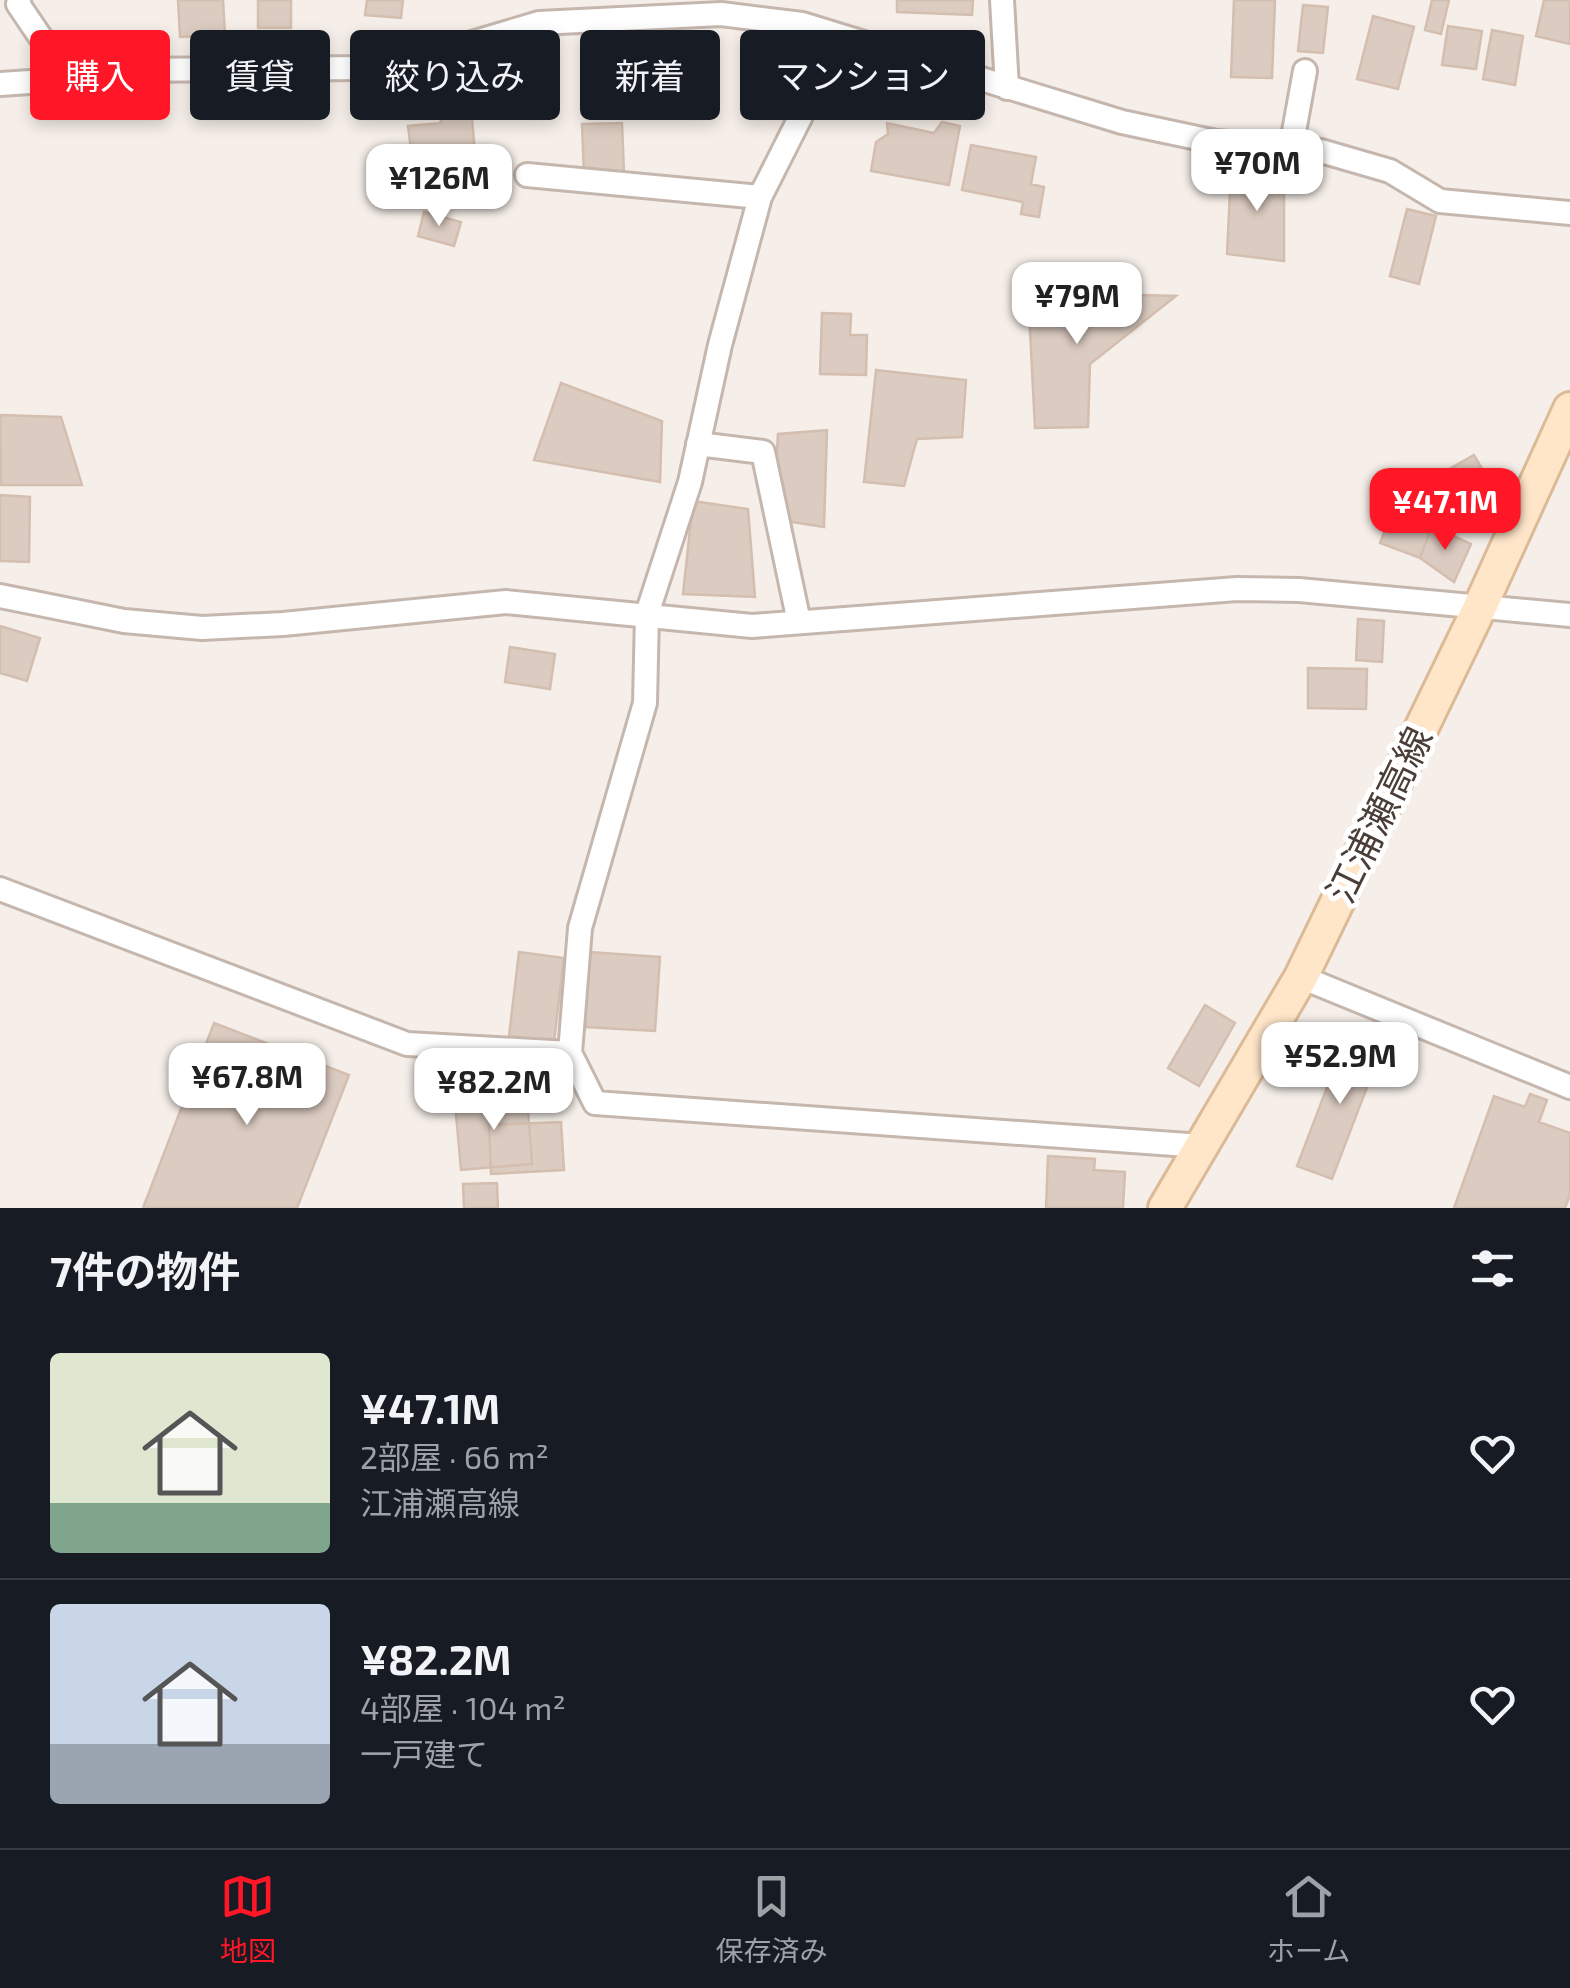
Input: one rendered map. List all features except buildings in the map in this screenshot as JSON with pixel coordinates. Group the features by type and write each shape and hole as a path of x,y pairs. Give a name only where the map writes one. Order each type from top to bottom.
{"main road":[{"name":"江浦瀬高線","path":"1165,1208 1301,977 1480,609 1570,409"}],"street":[{"path":"19,0 36,30"},
{"path":"1002,0 1007,88"},
{"path":"170,70 363,68 415,60 538,22 721,14 821,30"},
{"path":"802,24 804,30"},
{"path":"1291,148 1304,71"},
{"path":"0,84 30,82"},
{"path":"985,82 1122,122 1216,142 1322,151 1390,171 1440,200 1570,213"},
{"path":"799,120 760,196 720,345 690,482 647,614 646,703 580,928 570,1052 595,1103 1202,1146"},
{"path":"527,175 760,196"},
{"path":"698,444 764,452 799,622"},
{"path":"0,596 124,621 202,628 506,602 752,626 1236,588 1299,590 1570,615"},
{"path":"0,889 407,1044 570,1052"},
{"path":"1301,977 1570,1087"}]}
